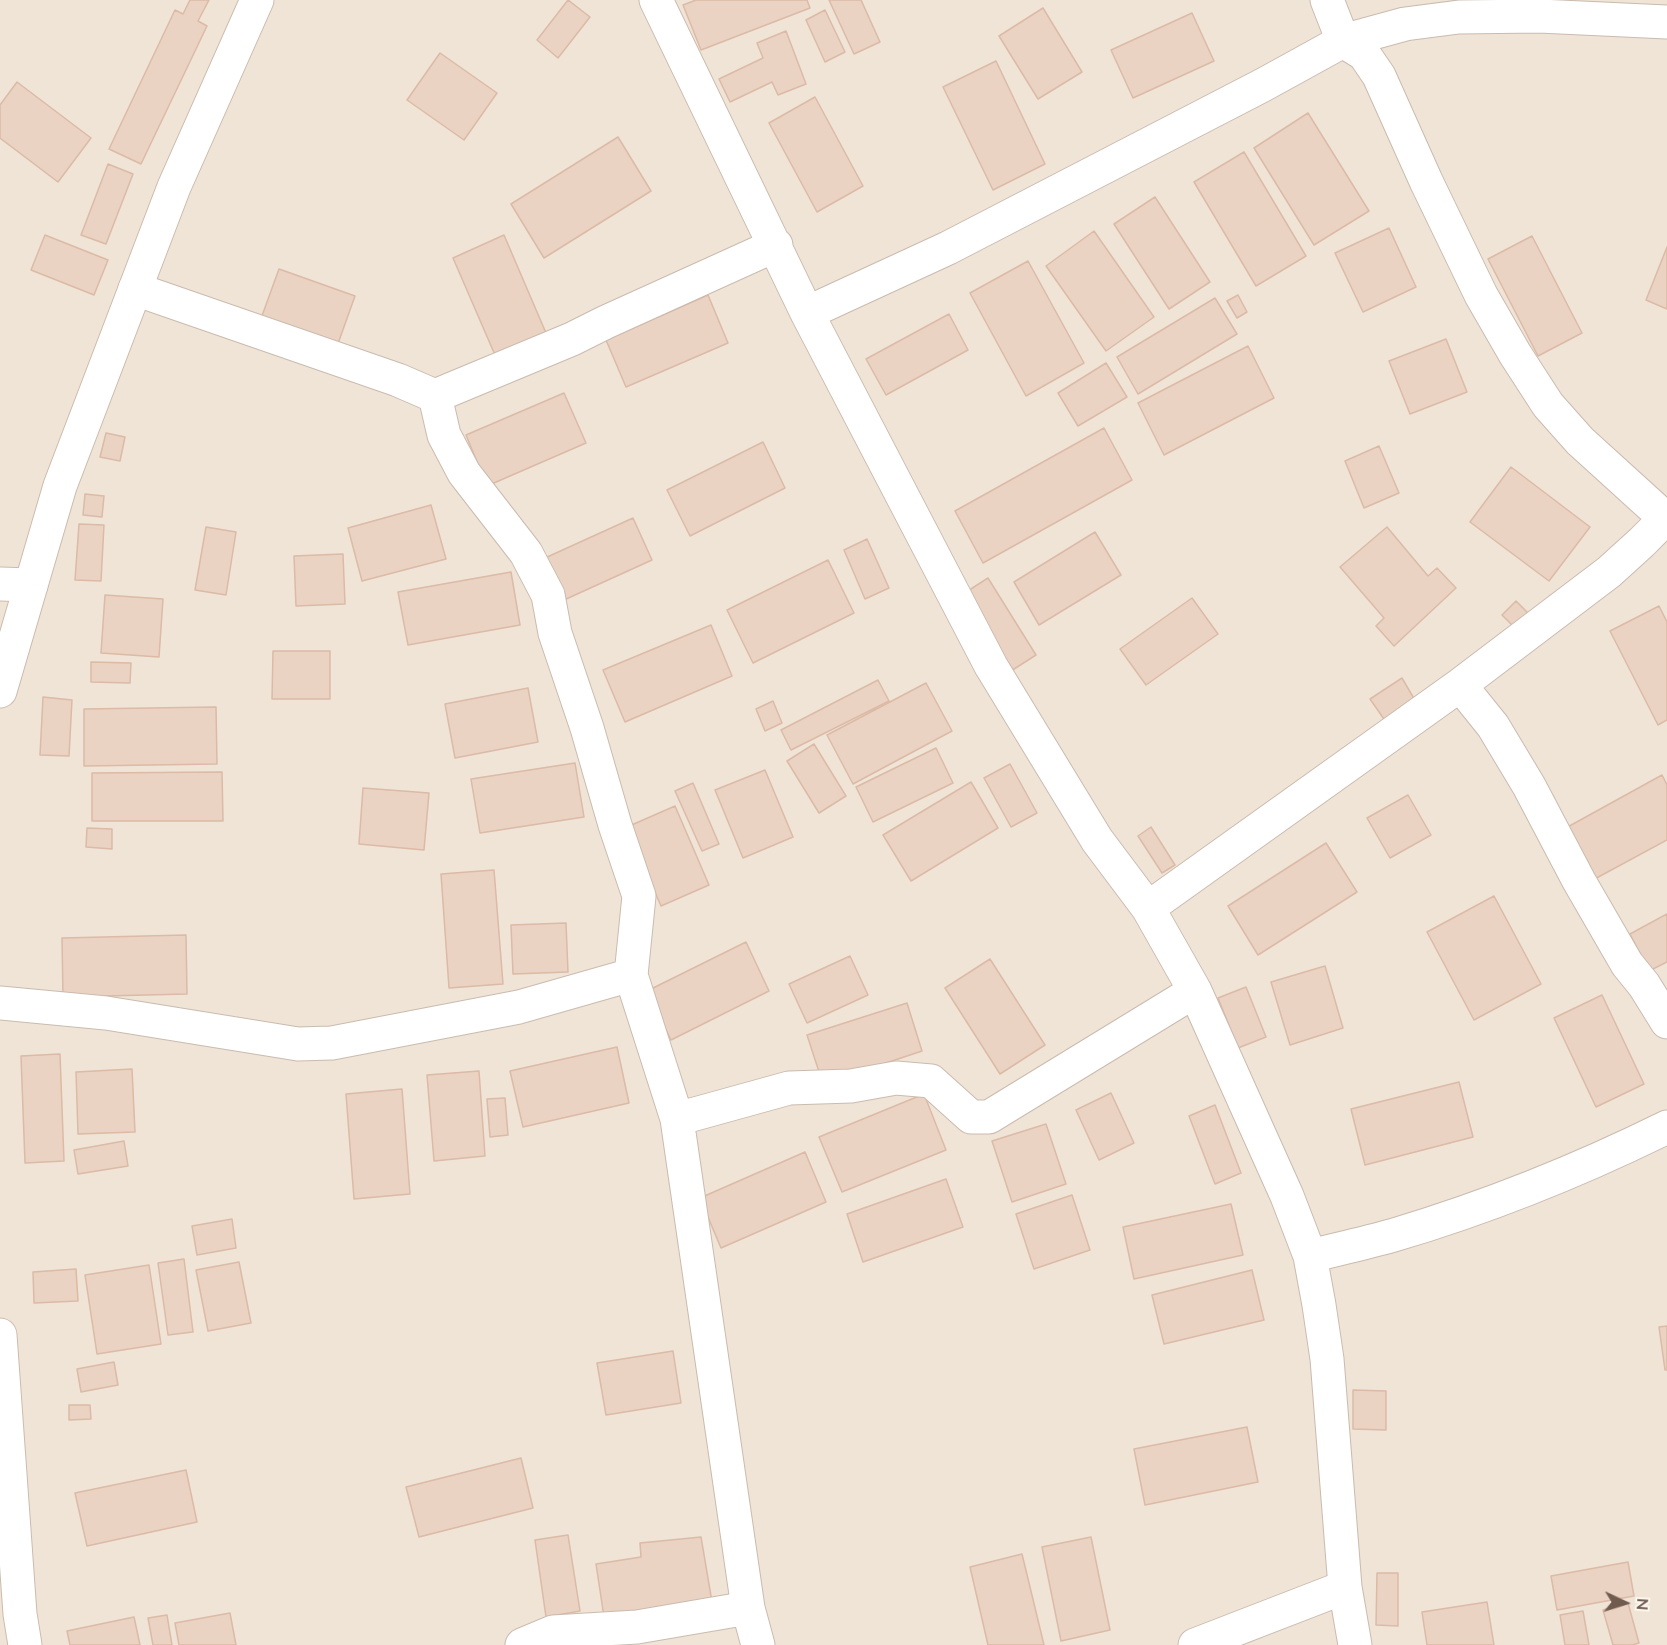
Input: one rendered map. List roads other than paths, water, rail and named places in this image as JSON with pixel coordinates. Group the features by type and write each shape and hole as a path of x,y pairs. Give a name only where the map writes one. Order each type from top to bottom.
{"street":[{"path":"0,693 16,584 60,486 174,187 257,0"},
{"path":"656,0 776,245 807,314 991,666 1097,840 1148,908 1195,991 1287,1196 1310,1256 1327,1359 1345,1587 1355,1645"},
{"path":"1148,908 1460,685 1609,572 1667,518 1580,441 1548,405 1481,295 1378,75 1364,54 1343,41 1327,0"},
{"path":"807,314 958,243 1253,91 1343,41 1406,24 1459,17 1539,16 1667,22"},
{"path":"135,289 398,380 435,396 572,339 776,245"},
{"path":"435,396 444,435 464,473 526,553 548,595 555,633 639,896 630,975 677,1119 748,1608 758,1645"},
{"path":"1460,685 1493,726 1529,786 1584,890 1628,964 1667,1022"},
{"path":"0,1003 106,1013 298,1044 332,1043 519,1006 630,975"},
{"path":"677,1119 789,1088 851,1086 896,1078 932,1081 971,1117 989,1117 1195,991"},
{"path":"1310,1256 1394,1235 1486,1204 1551,1179 1667,1127"},
{"path":"0,1335 20,1614 25,1645"},
{"path":"1195,1645 1345,1587"},
{"path":"522,1645 553,1632 637,1627 748,1608"}]}
